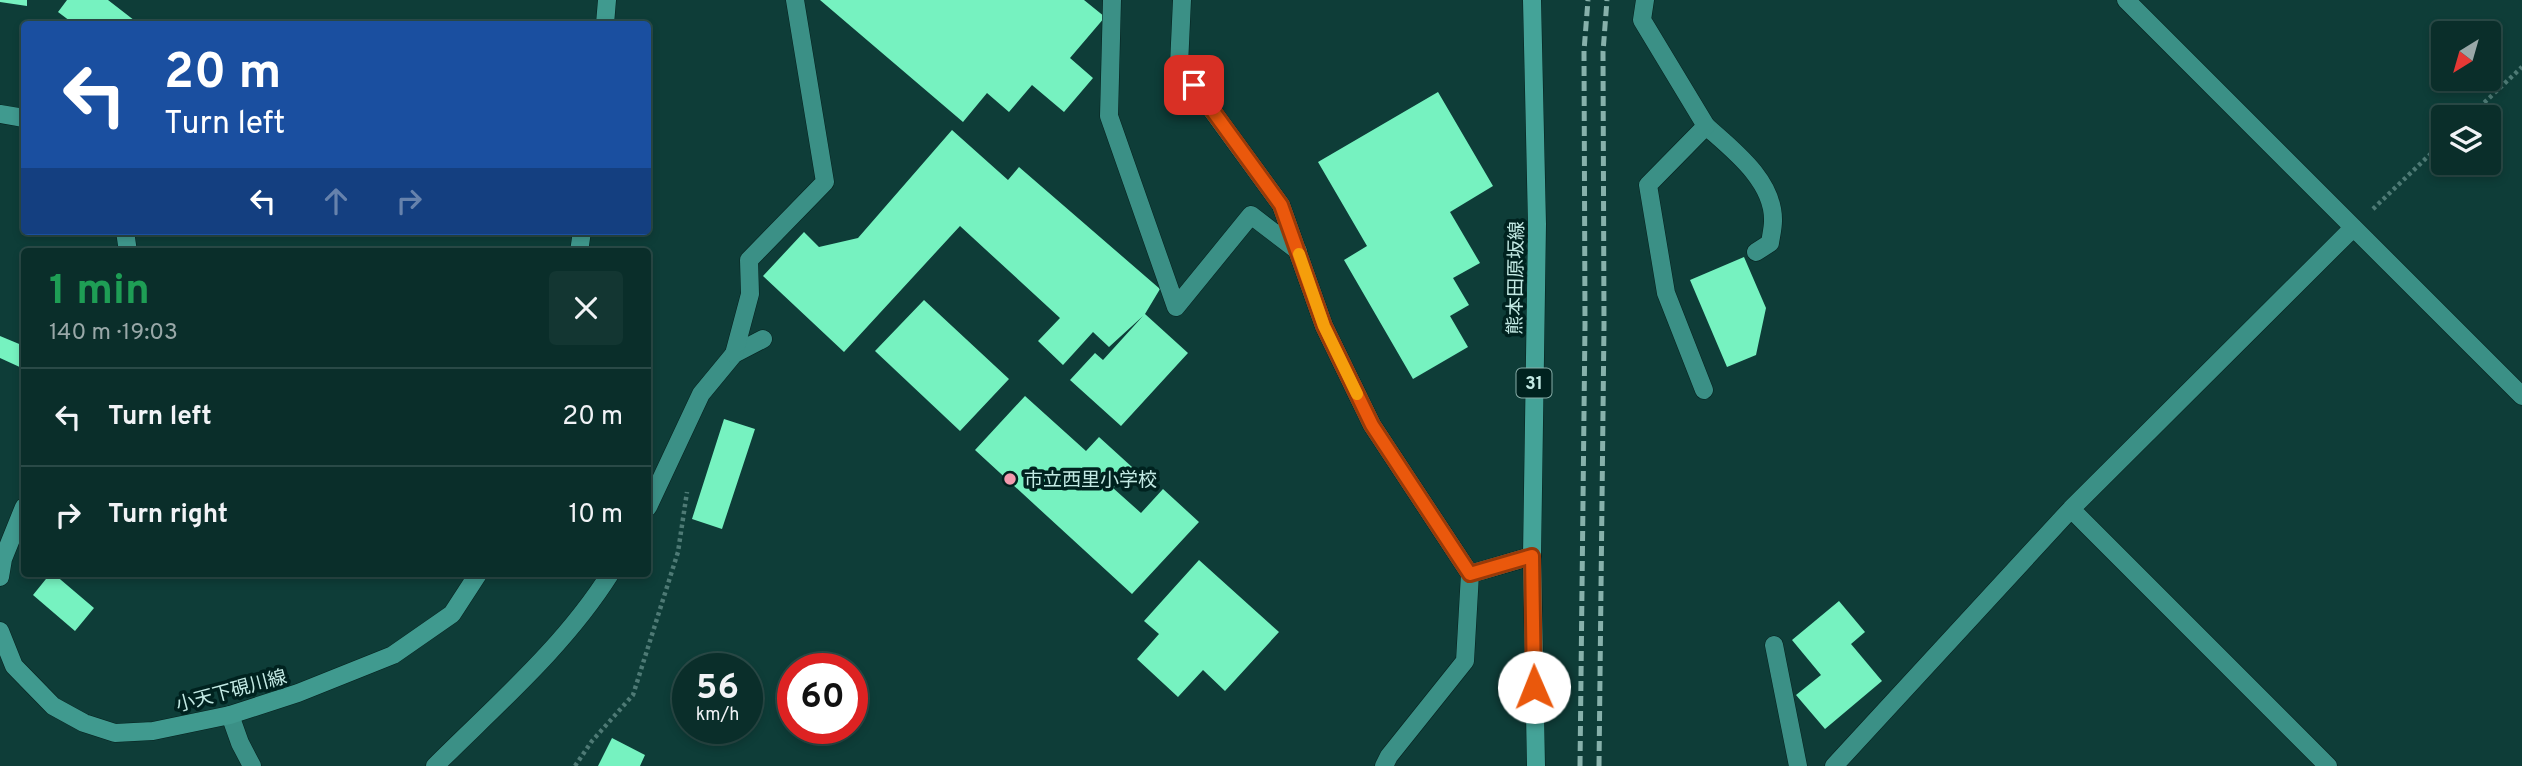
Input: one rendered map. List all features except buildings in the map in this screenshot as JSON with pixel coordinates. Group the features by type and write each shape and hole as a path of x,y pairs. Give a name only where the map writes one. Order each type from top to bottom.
{"main road":[{"path":"605,21 607,0"},
{"name":"熊本田原坂線","path":"1532,0 1537,224 1532,556 1536,766"},
{"path":"0,114 21,118"},
{"path":"0,577 3,559 21,514"},
{"name":"小天下硯川線","path":"0,631 14,666 52,706 84,723 115,733 153,731 230,715 298,693 393,655 453,614 476,577"}],"street":[{"path":"734,354 750,294 749,260 825,182 795,0"},
{"path":"1112,0 1109,116 1176,307 1251,215 1298,251"},
{"path":"1182,0 1179,65 1281,205 1324,326 1372,425 1470,574 1465,661 1384,766"},
{"path":"1645,0 1642,20 1706,126 1739,156 1767,191 1774,219 1770,243 1756,252"},
{"path":"2126,0 2522,396"},
{"path":"1704,390 1666,293 1648,185 1706,126"},
{"path":"1834,766 2071,509 2353,228"},
{"path":"651,501 701,394 734,354 763,339"},
{"path":"2071,509 2328,766"},
{"path":"1470,574 1532,556"},
{"path":"435,766 553,648 594,601 608,577"},
{"path":"1774,645 1798,766"},
{"path":"230,715 252,766"}],"path":[{"path":"2481,105 2522,66"},
{"path":"2353,228 2431,153"},
{"path":"575,766 592,741 633,695 678,552 688,486"}],"railway":[{"path":"1580,766 1585,325 1584,51 1588,0"},
{"path":"1599,766 1604,325 1603,52 1607,0"}],"slow traffic":[{"path":"1299,254 1324,326 1357,394"}],"place":[{"name":"市立西里小学校","path":"1010,479"}],"route":[{"path":"1194,85 1281,205 1324,326 1372,425 1470,574 1532,556 1534,687"}]}
